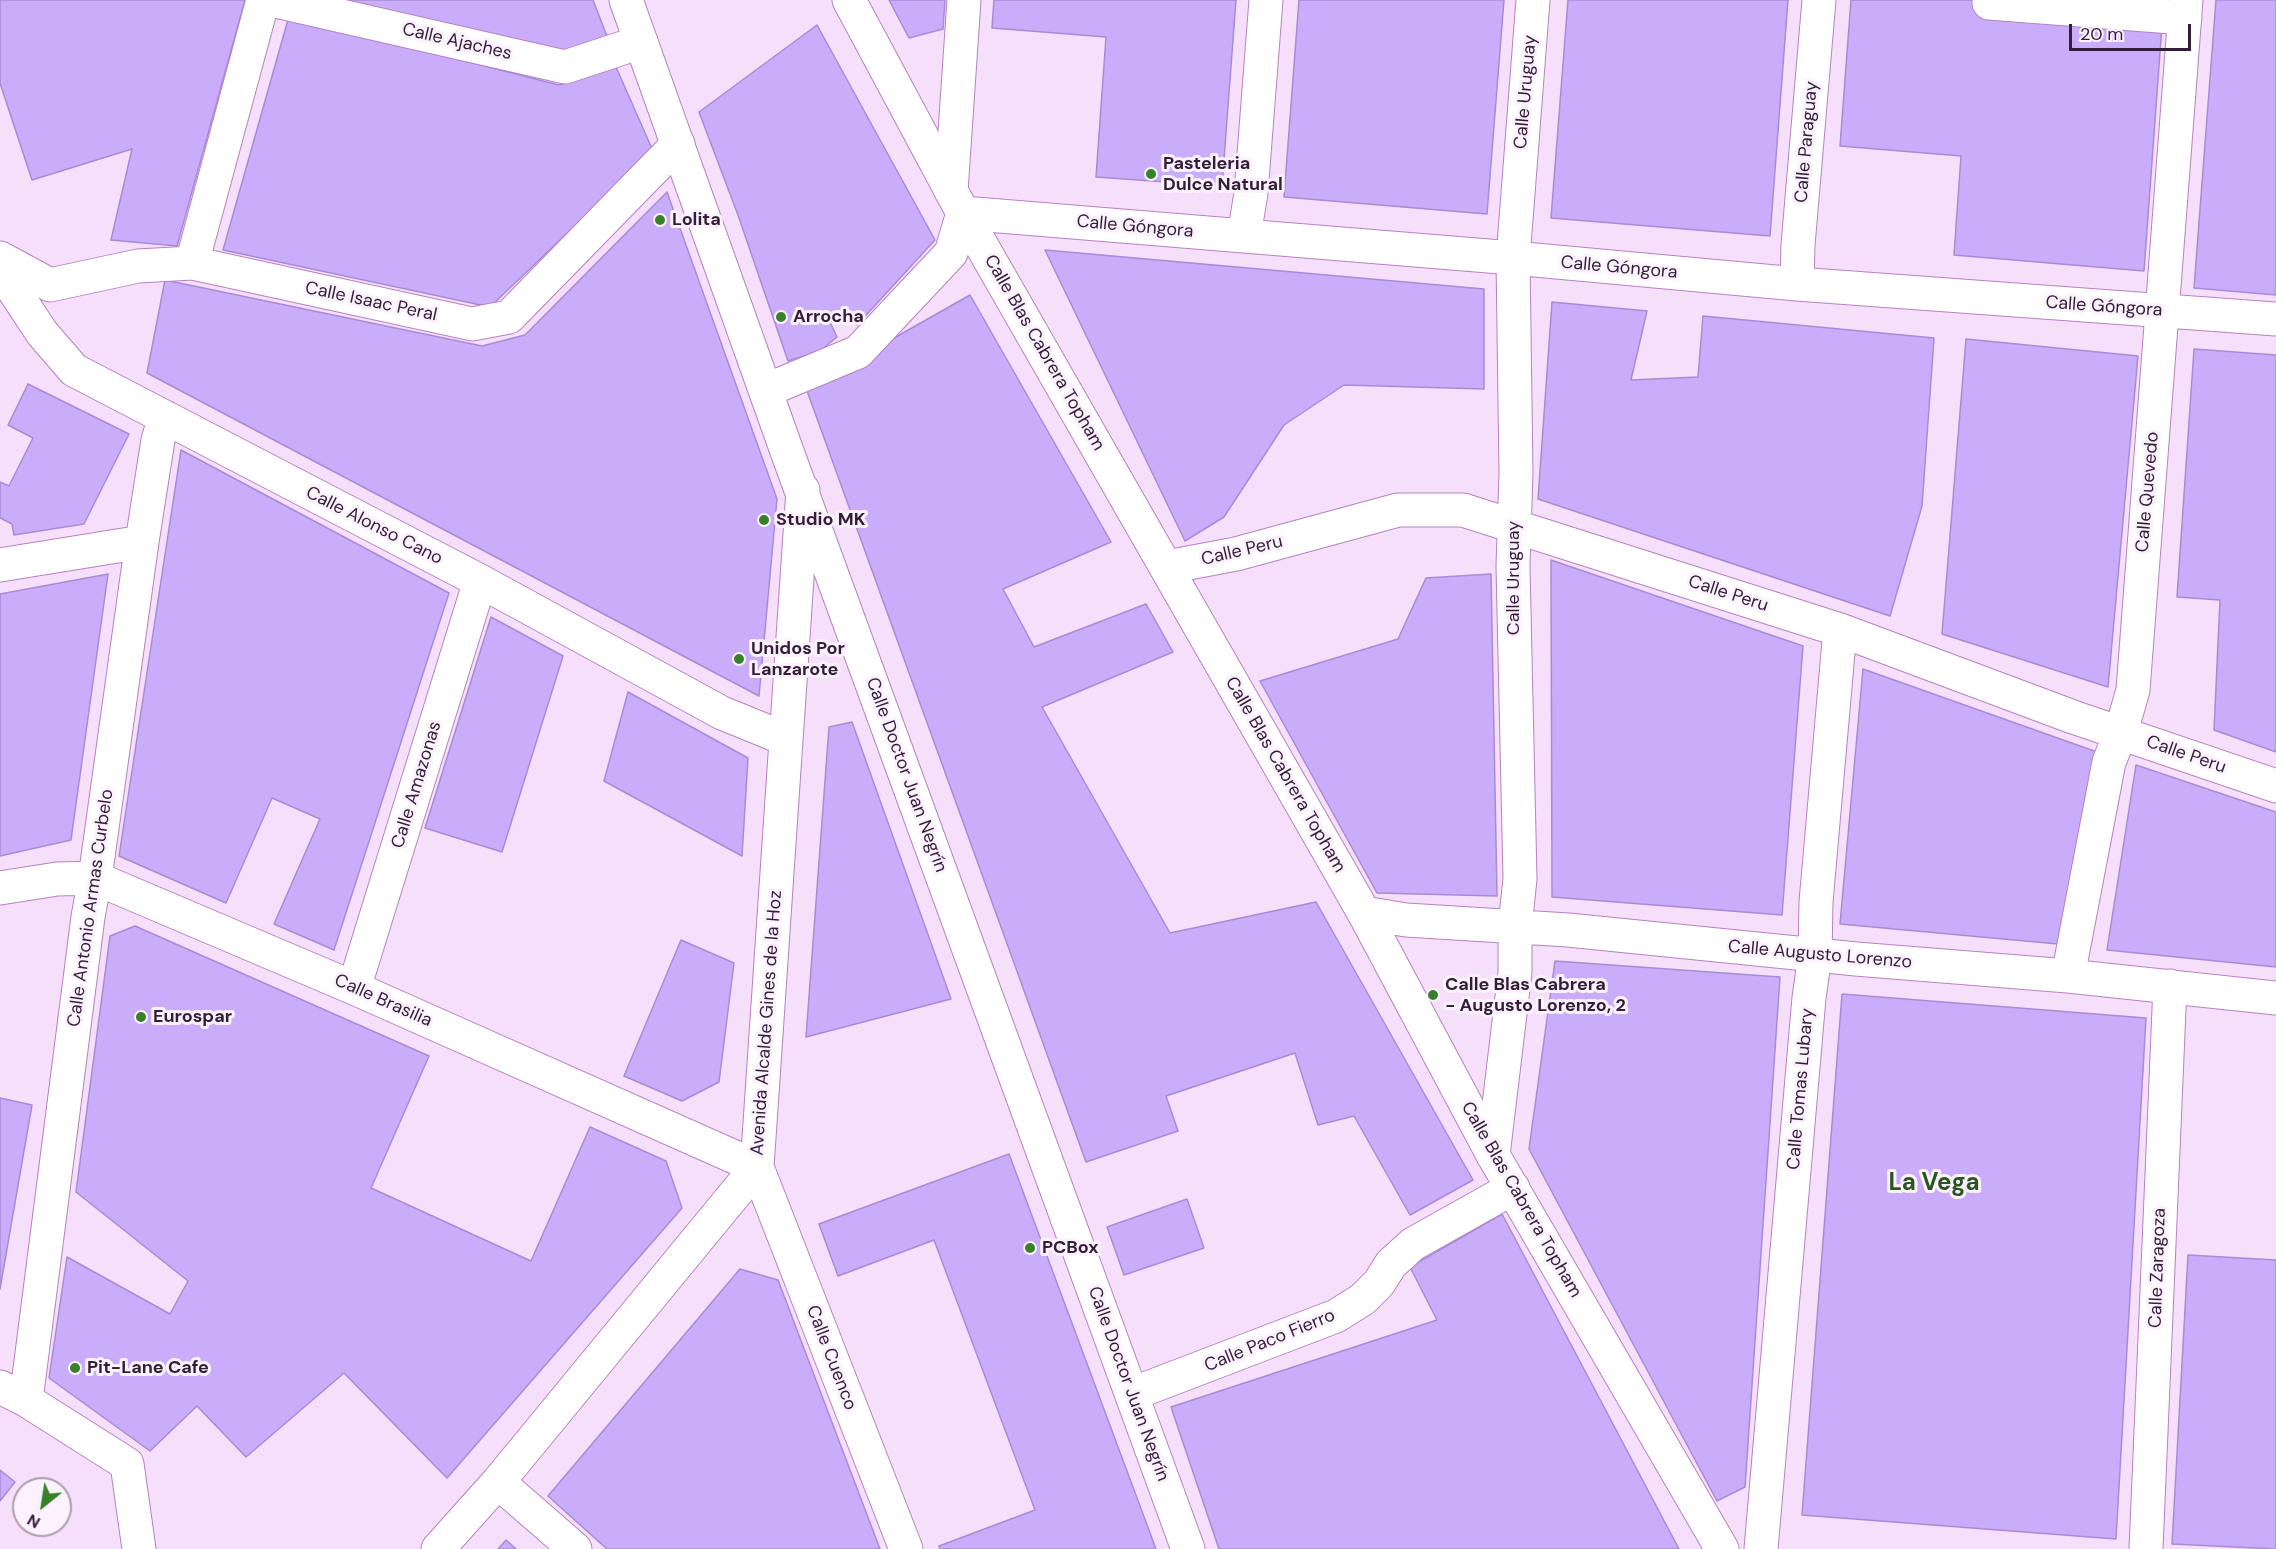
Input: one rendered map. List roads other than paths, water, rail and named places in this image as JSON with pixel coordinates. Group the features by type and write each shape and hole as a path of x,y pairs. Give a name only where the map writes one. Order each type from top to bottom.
{"street":[{"path":"192,263 263,0"},
{"name":"Calle Ajaches","path":"271,0 565,67 641,42"},
{"name":"Calle Doctor Juan Negrín","path":"626,0 1188,1549"},
{"name":"Calle Blas Cabrera Topham","path":"849,0 957,202 1364,914 1493,1155 1722,1549"},
{"path":"767,390 858,352 951,253 957,202 964,0"},
{"path":"1244,236 1251,193 1266,0"},
{"name":"Calle Uruguay","path":"1493,1155 1515,972 1515,927 1520,879 1513,525 1516,473 1513,258 1533,0"},
{"name":"Calle Paraguay","path":"1797,284 1798,245 1819,0"},
{"path":"1989,3 2186,9"},
{"name":"Calle Quevedo","path":"2068,976 2109,762 2121,732 2133,690 2186,9"},
{"name":"Calle Isaac Peral","path":"0,258 50,285 138,266 192,263 472,324 509,316 678,144"},
{"name":"Calle Góngora","path":"957,202 1244,236 1797,284 2276,319"},
{"name":"Calle Alonso Cano","path":"0,269 42,333 74,370 480,581 722,713 786,739"},
{"name":"Calle Antonio Armas Curbelo","path":"13,1393 95,878 142,542 158,440 165,417"},
{"name":"Avenida Alcalde Gines de la Hoz","path":"438,1549 498,1482 757,1167 803,490"},
{"name":"Calle Peru","path":"1167,567 1236,554 1398,510 1463,510 1840,630 2073,717 2276,786"},
{"path":"0,565 142,542"},
{"name":"Calle Amazonas","path":"354,988 480,581"},
{"name":"Calle Tomas Lubary","path":"1761,1549 1809,998 1815,955 1815,902 1840,630"},
{"name":"Calle Brasilia","path":"0,888 57,879 95,878 354,988 757,1167"},
{"name":"Calle Augusto Lorenzo","path":"1364,914 1406,921 1515,927 2068,976 2276,998"},
{"name":"Calle Zaragoza","path":"2146,1549 2170,986"},
{"name":"Calle Cuenco","path":"757,1167 906,1549"},
{"name":"Calle Paco Fierro","path":"1132,1394 1336,1316 1363,1299 1379,1283 1391,1264 1413,1244 1513,1188"},
{"path":"13,1393 127,1464 139,1549"},
{"path":"498,1482 575,1549"}],"place":[{"name":"Pasteleria Dulce Natural","path":"1151,174"},
{"name":"Lolita","path":"660,220"},
{"name":"Arrocha","path":"781,317"},
{"name":"Studio MK","path":"764,520"},
{"name":"Unidos Por Lanzarote","path":"739,659"},
{"name":"Calle Blas Cabrera - Augusto Lorenzo, 2","path":"1433,995"},
{"name":"Eurospar","path":"141,1017"},
{"name":"PCBox","path":"1030,1248"},
{"name":"Pit-Lane Cafe","path":"75,1368"}],"district":[{"name":"La Vega","path":"1934,1184"}]}
